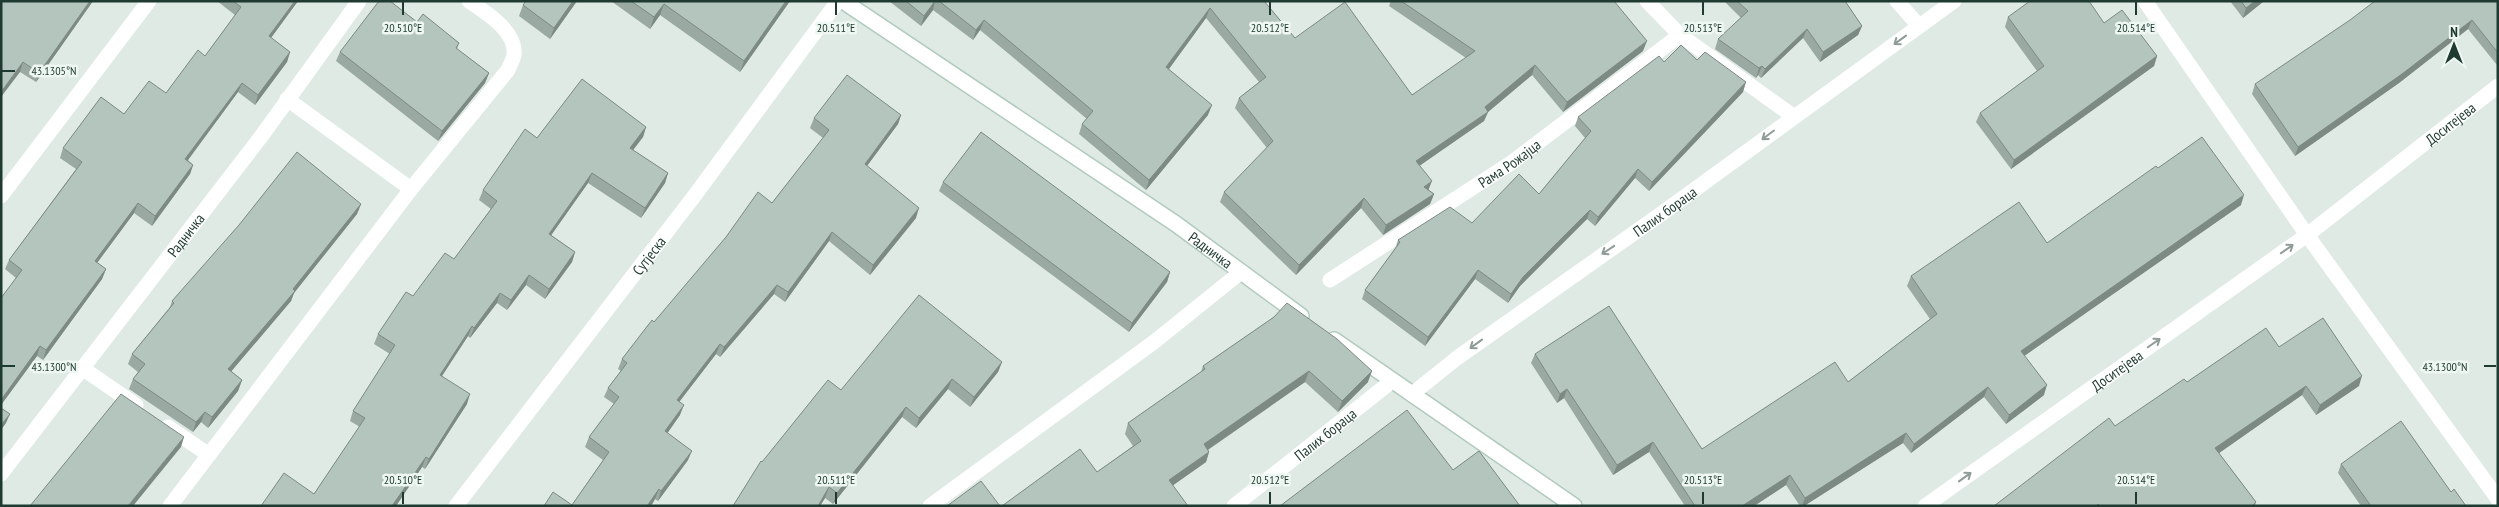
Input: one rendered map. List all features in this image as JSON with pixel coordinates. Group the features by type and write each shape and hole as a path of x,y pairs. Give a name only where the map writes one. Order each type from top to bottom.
{"street":[{"path":"1,196 149,1"},
{"name":"Радничка","path":"1,474 260,138 359,1"},
{"path":"170,506 411,189 508,70 514,54 510,39 489,14 468,1"},
{"name":"Сутјеска","path":"456,506 695,195 838,1"},
{"name":"Радничка","path":"843,1 1176,224 1392,381 1574,506"},
{"path":"1647,1 1680,35 1793,116"},
{"path":"1897,1 1919,26"},
{"name":"Палих бораца","path":"1412,394 1457,358 1661,214 1793,116 1954,1"},
{"path":"2145,1 2307,235 2498,498"},
{"name":"Рама Рожајца","path":"1330,280 1511,163 1680,35"},
{"name":"Доситејева","path":"1925,506 2307,235 2498,86"},
{"path":"287,99 411,189"},
{"path":"930,506 1175,326 1242,272"},
{"path":"82,368 209,455"},
{"name":"Палих бораца","path":"1234,506 1392,381"}],"building":[{"path":"1,1 90,1 39,73 23,62 1,92"},
{"path":"233,1 295,1 269,36 290,52 258,95 242,83 185,159 193,165 155,216 138,203 95,261 106,269 46,350 40,346 1,400 1,298 22,270 9,260 82,162 63,148 101,97 124,114 149,81 166,93 198,50 205,56 241,7"},
{"path":"379,1 390,1 417,22 423,14 459,43 456,48 489,73 442,131 340,52"},
{"path":"526,1 573,1 554,28 523,5"},
{"path":"631,1 786,1 744,61 664,4 654,17"},
{"path":"906,1 935,1 924,16"},
{"path":"939,1 1264,1 1295,38 1345,2 1412,95 1475,51 1401,1 1614,1 1647,41 1567,102 1535,65 1485,107 1488,112 1416,161 1432,181 1424,187 1434,194 1386,225 1364,198 1299,265 1224,192 1273,141 1239,98 1266,77 1210,8 1166,67 1212,105 1149,180 1082,124 1093,111 984,20 976,30"},
{"path":"1737,1 1845,1 1862,26 1823,52 1807,29 1765,69 1762,66 1759,68 1718,39 1748,11"},
{"path":"2030,1 2089,1 2104,23 2122,10 2157,56 2014,160 1980,113 2044,66 2008,17"},
{"path":"2241,1 2255,1 2246,8"},
{"path":"2375,1 2498,1 2498,53 2472,20 2402,74 2298,147 2255,84"},
{"path":"1681,45 1697,60 1705,52 1746,82 1652,182 1638,169 1598,217 1590,210 1523,277 1511,294 1478,270 1428,337 1365,290 1400,242 1398,240 1450,207 1472,223 1519,174 1539,194 1591,131 1578,117 1659,56 1664,62"},
{"path":"847,75 901,115 865,164 919,208 873,265 832,232 788,292 777,285 724,347 720,344 677,400 684,405 665,431 692,451 647,506 544,506 553,492 572,505 609,452 589,437 619,397 608,388 627,363 622,359 652,320 654,322 726,237 758,192 772,203 829,130 814,118"},
{"path":"582,79 646,127 630,148 668,173 645,208 592,173 549,234 575,252 549,289 529,275 511,300 500,293 474,328 472,326 440,375 470,394 429,459 426,457 392,506 261,506 284,473 314,494 365,418 353,411 395,345 378,334 406,292 413,296 445,253 454,259 497,201 483,190 525,129 537,138"},
{"path":"981,132 1170,272 1132,323 943,182"},
{"path":"2202,137 2244,195 2021,351 2047,385 2009,415 1988,387 1914,444 1906,433 1805,498 1790,475 1742,506 1695,506 1653,442 1617,465 1567,389 1560,394 1535,354 1609,306 1702,449 1835,362 1848,382 1937,314 1911,276 2019,202 2047,243 2156,166 2158,168"},
{"path":"297,152 361,204 293,289 295,291 228,369 242,380 212,417 205,412 196,422 133,379 145,364 132,354 174,303 172,301 239,225"},
{"path":"919,295 1002,362 974,397 952,379 919,418 906,407 837,493 829,487 818,506 733,506 761,461 828,380 841,390"},
{"path":"1287,303 1337,339 1372,371 1342,401 1309,371 1204,444 1209,452 1169,480 1188,506 1002,506 1080,449 1097,472 1141,441 1128,423 1205,369 1203,366 1274,317"},
{"path":"2323,318 2362,376 2320,405 2306,386 2215,448 2256,502 2252,506 2100,506 2098,504 2096,506 1994,506 2109,418 2115,426 2184,379 2187,382 2266,328 2279,347"},
{"path":"121,394 184,437 128,506 30,506"},
{"path":"1,408 10,414 1,425"},
{"path":"1407,410 1453,470 1479,451 1520,506 1280,506"},
{"path":"2401,421 2451,492 2454,489 2466,506 2371,506 2341,464"},
{"path":"981,481 1000,506 947,506"}]}
